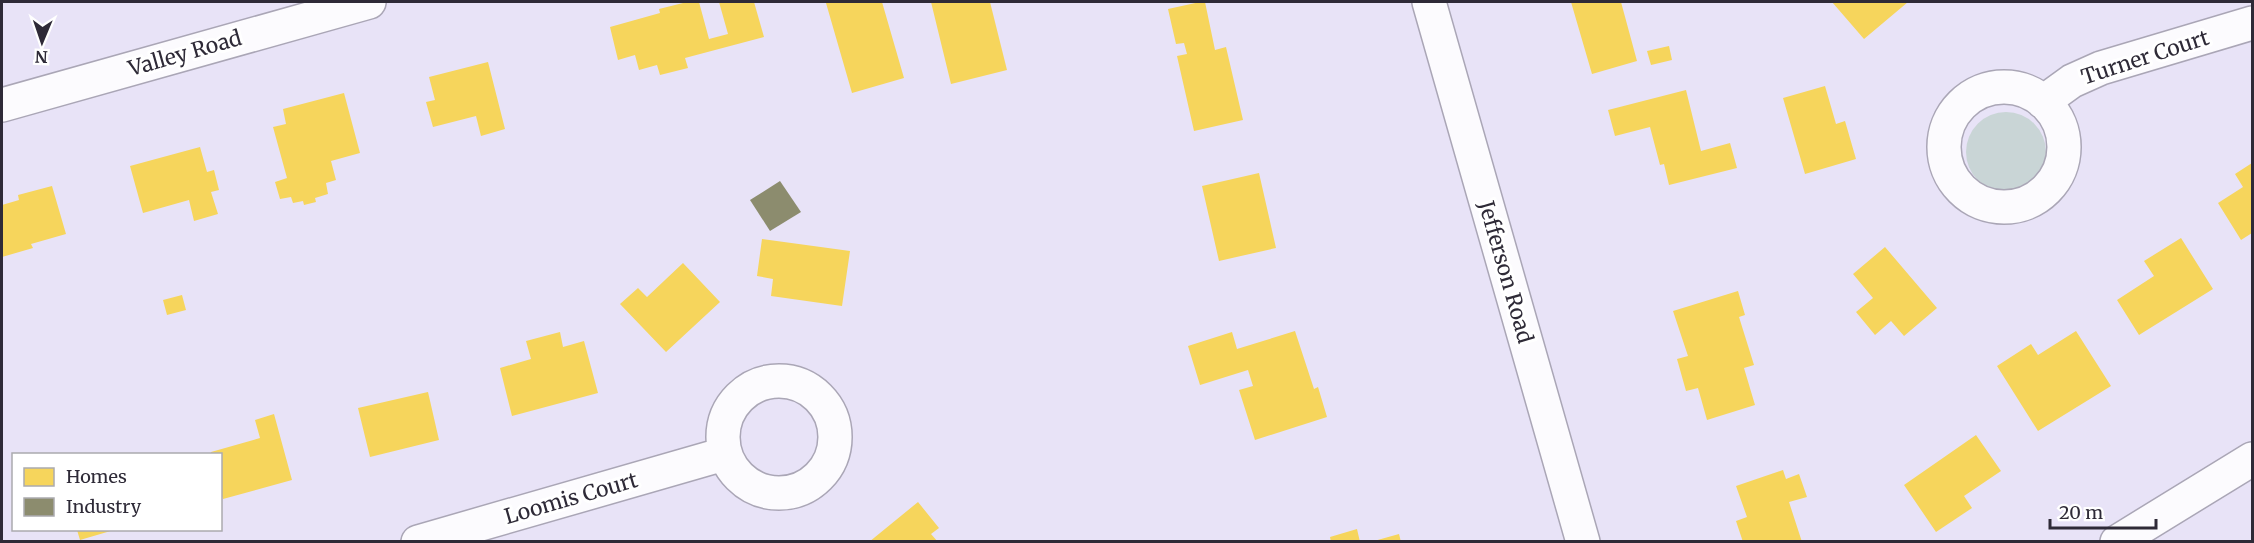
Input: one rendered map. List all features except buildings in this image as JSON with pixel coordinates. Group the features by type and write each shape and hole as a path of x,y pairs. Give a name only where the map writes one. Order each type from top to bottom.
{"street":[{"name":"Valley Road","path":"2,105 369,2"},
{"name":"Jefferson Road","path":"1429,2 1583,542"},
{"name":"Turner Court","path":"2043,102 2072,81 2101,68 2253,23"},
{"name":"Loomis Court","path":"418,542 724,454"},
{"path":"2117,542 2253,459"}],"shaded area":[{"path":"2006,112 2021,115 2034,124 2043,137 2046,152 2043,167 2034,180 2021,189 2006,192 1991,189 1978,180 1969,167 1966,152 1969,137 1978,124 1991,115"}]}
